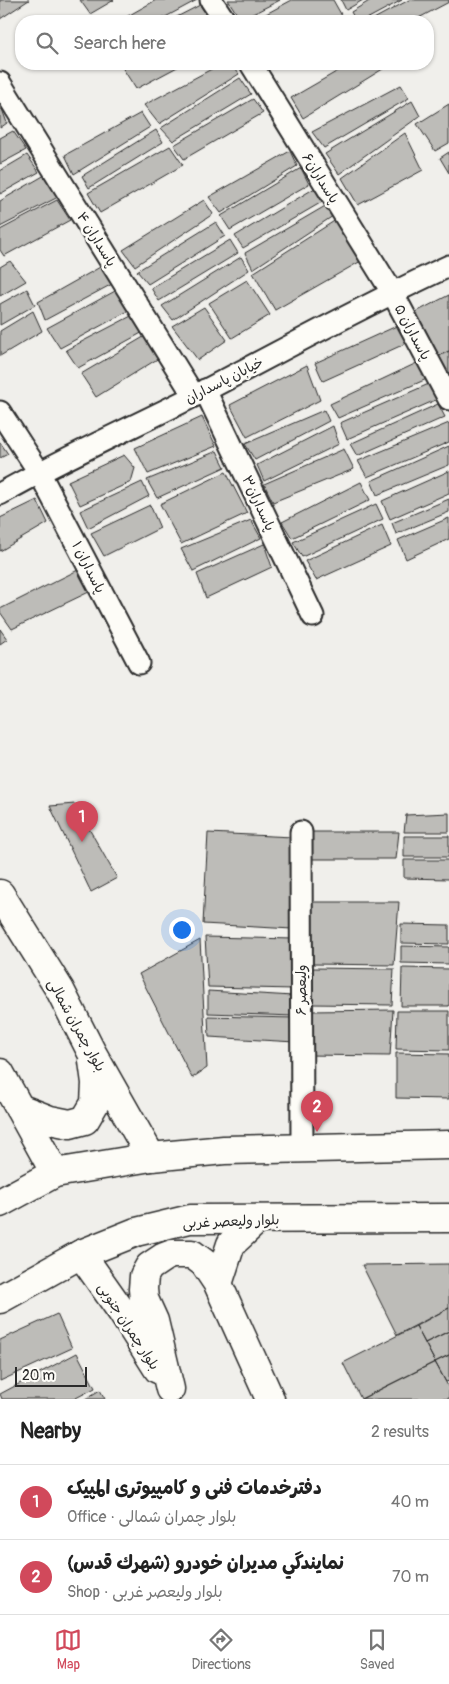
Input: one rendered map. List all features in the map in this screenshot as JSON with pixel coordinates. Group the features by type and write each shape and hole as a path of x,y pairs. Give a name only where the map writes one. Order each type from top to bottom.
{"street":[{"path":"212,0 221,15"},
{"name":"پاسداران۶","path":"255,70 392,292"},
{"name":"پاسداران ۴","path":"0,83 200,393"},
{"name":"خیابان پاسداران","path":"0,494 39,472 200,393 392,292 449,266"},
{"name":"پاسداران ۵","path":"392,292 449,399"},
{"name":"پاسداران۳","path":"200,393 313,616"},
{"name":"پاسداران ۱","path":"0,412 39,472 139,663"},
{"name":"ولیعصر ۶","path":"301,832 302,1148"},
{"name":"بلوار چمران شمالی","path":"0,894 60,990 92,1053 151,1157"},
{"path":"19,1108 50,1120 70,1124 85,1120 95,1103 96,1083 92,1053"},
{"path":"0,1074 55,1173"},
{"path":"0,1203 55,1173 151,1157 210,1151 449,1145"},
{"name":"بلوار ولیعصر غربی","path":"0,1299 82,1254 136,1232 190,1219 449,1218"},
{"path":"218,1284 231,1244 258,1219"},
{"name":"بلوار چمران جنوبی","path":"82,1254 122,1312 172,1394"},
{"path":"172,1394 154,1321 144,1299 144,1276 149,1267 172,1254 192,1254 204,1263 218,1284 270,1399"}],"building":[{"path":"0,0 29,0 0,19"},
{"path":"80,0 114,0 90,14"},
{"path":"156,0 197,0 169,15 130,15"},
{"path":"228,0 280,0 251,15 238,15"},
{"path":"292,0 333,0 341,15 264,15"},
{"path":"341,0 363,0 346,10"},
{"path":"371,0 402,0 374,15 353,15 351,12"},
{"path":"409,0 449,0 449,2 424,15 381,15"},
{"path":"200,5 207,15 181,15"},
{"path":"124,70 172,70 136,89"},
{"path":"210,70 236,70 239,74 159,124 144,105"},
{"path":"340,70 381,70 303,118 291,98"},
{"path":"240,78 251,94 173,141 161,128"},
{"path":"401,85 409,98 324,148 312,132"},
{"path":"253,99 263,113 184,159 174,145"},
{"path":"412,101 420,116 339,174 325,154"},
{"path":"449,104 449,143 435,151 417,124"},
{"path":"2,109 7,123 0,128 0,110"},
{"path":"141,113 150,127 74,174 65,155"},
{"path":"156,130 163,142 89,188 82,176"},
{"path":"13,131 26,150 0,164 0,138"},
{"path":"405,133 423,170 358,205 342,178"},
{"path":"170,146 183,165 100,213 88,193"},
{"path":"290,151 297,166 221,213 209,197"},
{"path":"449,152 449,173 440,158"},
{"path":"27,155 39,172 0,194 0,171"},
{"path":"301,168 309,184 230,230 221,216"},
{"path":"45,175 58,197 0,227 0,201"},
{"path":"315,188 322,202 243,248 235,236"},
{"path":"57,200 70,220 4,256 0,250 0,230"},
{"path":"204,200 213,214 135,266 123,250"},
{"path":"327,205 333,216 253,269 245,253"},
{"path":"339,218 361,261 275,310 253,273"},
{"path":"216,222 225,236 148,284 137,271"},
{"path":"230,240 238,253 159,301 151,288"},
{"path":"241,257 249,270 173,320 162,306"},
{"path":"10,261 26,281 0,296 0,267"},
{"path":"102,266 114,283 45,320 38,302"},
{"path":"247,280 270,315 232,338 209,303"},
{"path":"27,289 35,305 0,325 0,304"},
{"path":"117,290 128,311 60,348 47,328"},
{"path":"449,295 449,351 439,356 416,312"},
{"path":"204,307 227,340 198,360 172,326"},
{"path":"33,311 42,331 0,356 0,331"},
{"path":"135,314 145,331 78,368 66,350"},
{"path":"401,324 409,342 323,381 315,363"},
{"path":"147,335 159,358 96,397 81,374"},
{"path":"449,351 449,376 439,356"},
{"path":"421,361 429,378 338,418 330,404"},
{"path":"307,365 320,400 247,437 230,405"},
{"path":"431,383 438,399 347,439 340,423"},
{"path":"438,404 445,417 357,456 350,444"},
{"path":"324,410 329,421 255,460 245,444"},
{"path":"202,417 216,446 148,474 135,448"},
{"path":"449,423 449,442 367,477 358,461"},
{"path":"333,426 339,444 264,481 257,465"},
{"path":"0,442 8,454 0,458"},
{"path":"449,446 449,465 377,495 371,481"},
{"path":"344,449 354,469 273,502 264,484"},
{"path":"217,451 225,467 157,498 147,480"},
{"path":"124,455 135,468 131,482 80,505 68,481"},
{"path":"449,471 449,493 390,519 382,501"},
{"path":"226,472 247,513 181,544 160,504"},
{"path":"142,482 149,496 88,528 80,511"},
{"path":"361,482 370,500 292,538 282,522"},
{"path":"449,499 449,512 396,534 392,523"},
{"path":"37,500 48,523 0,551 0,518"},
{"path":"376,504 383,519 302,557 293,542"},
{"path":"150,505 160,528 104,556 91,533"},
{"path":"449,518 449,539 406,559 398,540"},
{"path":"251,520 261,538 193,571 181,549"},
{"path":"382,525 391,546 316,580 305,561"},
{"path":"264,544 272,567 206,598 197,574"},
{"path":"78,570 91,591 12,629 0,612 0,609"},
{"path":"0,629 7,639 0,644"},
{"path":"75,804 117,878 91,892 50,806"},
{"path":"449,813 449,832 404,832 406,815"},
{"path":"307,832 399,832 396,859 306,859"},
{"path":"208,833 293,837 292,929 203,924"},
{"path":"404,836 449,836 449,857 404,857"},
{"path":"404,860 449,860 449,879 404,878"},
{"path":"312,902 399,902 394,965 312,964"},
{"path":"401,924 449,925 449,944 401,943"},
{"path":"205,937 294,939 294,989 208,987"},
{"path":"200,940 207,1068 192,1078 139,974"},
{"path":"401,946 449,947 449,964 401,963"},
{"path":"313,968 394,969 392,1005 311,1004"},
{"path":"402,968 449,969 449,1006 401,1006"},
{"path":"208,991 293,996 294,1016 208,1013"},
{"path":"393,1010 390,1056 306,1055 310,1011"},
{"path":"397,1011 449,1011 449,1050 396,1049"},
{"path":"208,1016 294,1018 295,1042 209,1037"},
{"path":"396,1053 449,1054 449,1099 396,1098"},
{"path":"449,1264 449,1308 397,1335 362,1265"},
{"path":"449,1308 449,1331 425,1343 416,1326"},
{"path":"57,1314 72,1348 0,1381 0,1340"},
{"path":"416,1326 435,1362 361,1399 343,1363"},
{"path":"449,1331 449,1355 435,1362 425,1343"},
{"path":"77,1353 95,1388 74,1399 2,1399 0,1394"},
{"path":"449,1355 449,1381 446,1382 435,1362"},
{"path":"435,1362 449,1388 449,1399 361,1399"},
{"path":"100,1390 105,1399 85,1399"}],"place":[{"name":"دفترخدمات فنی و کامپیوتری المپیک","path":"82,842"},
{"name":"نمايندگي مديران خودرو (شهرك قدس)","path":"317,1132"}]}
